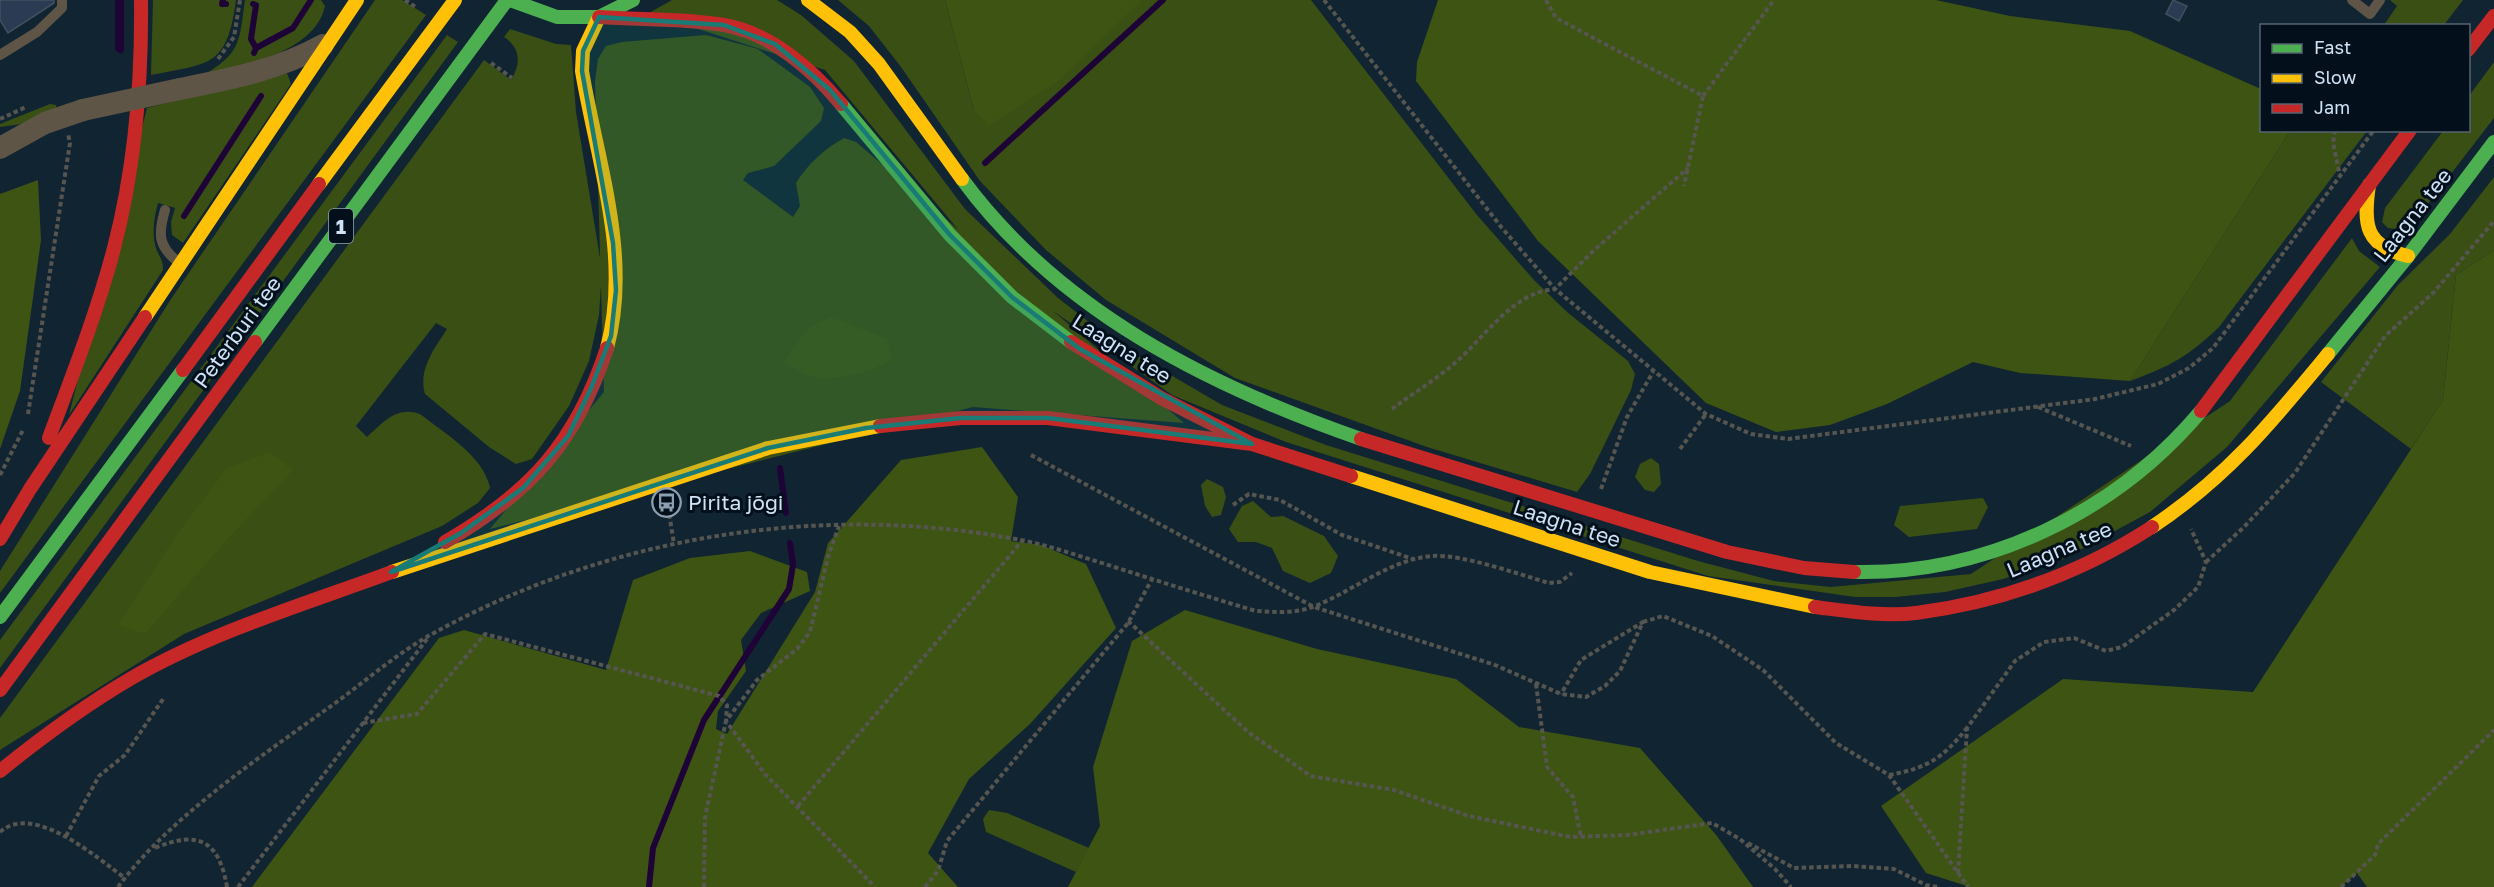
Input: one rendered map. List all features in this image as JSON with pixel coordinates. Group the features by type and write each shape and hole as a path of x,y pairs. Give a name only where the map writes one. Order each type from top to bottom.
{"main road":[{"path":"30,489 77,362 114,248 134,133 142,40 141,0"},
{"name":"Peterburi tee","path":"0,617 455,0"},
{"name":"Peterburi tee","path":"0,690 509,0"},
{"name":"Laagna tee","path":"509,0 557,17 599,17 724,25 751,33 774,44 830,90 950,235 1012,297 1080,349 1161,398 1252,444 1650,572 1747,594 1816,607 1862,612 1914,613 2004,595 2027,588 2050,580 2122,546 2177,510 2228,469 2262,434 2408,256 2494,142"},
{"path":"391,572 461,533 523,488 568,436 591,388 611,336 616,290 613,243 582,71 586,42 599,17 633,0"},
{"name":"Laagna tee","path":"808,0 852,34 897,89 949,163 991,216 1032,259 1153,349 1257,401 1327,428 1741,557 1814,571 1887,573 1950,562 1999,549 2039,534 2082,513 2129,483 2187,430 2408,132"},
{"path":"0,539 30,489 330,41 352,2"},
{"path":"2470,49 2494,16"},
{"path":"2369,185 2364,213 2366,228 2377,244 2389,253 2408,256"},
{"path":"0,771 58,724 132,678 212,639 391,572 768,448 866,428 961,418 1048,418 1252,444"}],"street":[{"path":"0,148 45,123 83,110 268,69 298,59 330,41"}],"lane":[{"path":"0,55 37,32 63,8 62,0"},
{"path":"2352,0 2370,14 2380,0"},
{"path":"165,210 159,232 162,245 167,253 181,264"}],"path":[{"path":"216,61 224,55 234,37 240,0"},
{"path":"1324,0 1502,228 1555,289 1706,414 1751,434 1788,439 2095,399 2158,384 2188,368 2213,348 2373,132"},
{"path":"1546,0 1556,18 1703,96"},
{"path":"1684,186 1703,96 1774,0"},
{"path":"486,58 512,78"},
{"path":"0,475 29,413 70,143 65,126"},
{"path":"2335,132 2332,143 2340,176"},
{"path":"1392,409 1455,364 1503,314 1539,290 1555,289 1592,252 1688,168"},
{"path":"1889,775 1919,770 1947,753 2015,661 2044,642 2074,638 2106,651 2122,647 2174,610 2198,588 2206,562 2243,528 2295,472 2385,336 2434,292 2494,221"},
{"path":"1601,490 1627,417 1653,372"},
{"path":"2037,407 2159,458"},
{"path":"1680,449 1706,414"},
{"path":"1031,454 1314,607 1495,665 1561,694 1586,697 1605,686 1620,671 1643,622"},
{"path":"1233,505 1249,494 1280,500 1342,535 1413,559"},
{"path":"667,502 674,544"},
{"path":"2177,510 2194,532 2206,562"},
{"path":"726,720 757,680 798,649 810,632 828,557 839,526"},
{"path":"118,887 151,849 208,798 277,745 429,636 549,579 635,552 727,534 839,526 904,527 1023,541 1256,611 1281,612 1314,607 1413,559 1434,555 1452,557 1548,583 1566,579 1574,568"},
{"path":"798,806 1023,541"},
{"path":"925,887 938,871 947,841 1128,621 1152,579"},
{"path":"1561,694 1581,660 1643,622 1663,616 1712,636 1763,670 1836,742 1889,775 1968,887"},
{"path":"1128,621 1248,732 1311,776 1394,790 1469,816 1570,837 1627,835 1712,823 1794,868 1894,869 1926,885 1938,887"},
{"path":"363,723 417,714 485,634 720,696 727,705 726,720 705,817 704,887"},
{"path":"238,887 429,636"},
{"path":"1536,683 1547,767 1572,797 1581,837"},
{"path":"66,836 99,776 125,755 163,699"},
{"path":"726,720 765,774 875,887"},
{"path":"1958,873 1967,728"},
{"path":"2341,887 2375,855 2378,844 2494,730"},
{"path":"0,832 15,823 28,824 66,836 125,878"},
{"path":"151,849 177,838 200,840 212,848 224,867 227,887"},
{"path":"1740,839 1775,869 1791,887"}],"highlighted area":[{"path":"599,17 724,25 775,44 830,90 950,235 1012,297 1080,349 1252,444 1048,418 961,418 866,428 768,448 391,572 461,533 523,488 568,436 591,388 611,336 616,290 613,243 582,71 583,51"}],"green space":[{"path":"153,0 236,0 232,22 221,50 202,64 151,75"},
{"path":"245,0 321,0 325,6 319,22 293,46 257,61 204,75 232,52 239,36"},
{"path":"375,0 402,0 426,15 0,593 0,571 171,299"},
{"path":"672,0 777,0 801,15 854,61 965,209 1058,298 1116,343 1222,405 1326,445 1698,561 1774,581 1831,587 1971,574 2230,401 2352,238 2359,251 2380,267 2227,447 2150,512 2061,560 2003,579 1945,592 1896,597 1855,597 1708,576 1286,442 1172,395 987,264 825,70 649,13"},
{"path":"838,0 945,0 974,110 1142,0 1311,0 1477,215 1534,280 1567,312 1628,361 1635,374 1631,390 1590,474 1577,492 1427,447 1235,378 1106,300 1046,250 980,181 901,67 869,26"},
{"path":"945,0 1142,0 1059,81 989,125 974,110"},
{"path":"1438,0 1936,0 2010,16 2130,31 2260,89 2260,132 2289,132 2130,381 2020,373 1973,362 1887,404 1830,425 1776,432 1706,403 1538,241 1416,81 1417,62"},
{"path":"2390,0 2463,0 2445,24 2385,24 2397,6"},
{"path":"510,29 556,44 571,45 576,112 602,270 599,315 589,361 569,406 532,459 516,464 489,447 425,394 423,385 425,368 447,329 436,323 356,426 367,437 397,414 412,412 420,414 462,446 480,466 490,488 478,503 442,526 184,634 0,750 0,718 484,60 511,80 517,68 518,57 514,46 504,37"},
{"path":"447,35 458,42 0,668 0,640"},
{"path":"706,35 758,49 810,87 824,108 821,121 774,166 748,173 743,180 793,217 800,206 796,183 806,169 829,147 844,138 856,142 1184,423 973,407 490,529 604,392 595,81 598,59 606,46 622,42"},
{"path":"2494,62 2494,118 2413,223 2404,230 2388,228 2382,222 2385,208 2442,132 2470,132 2470,95"},
{"path":"287,73 291,84 183,243 172,235 171,222 175,208 158,203 154,220 154,239 163,270 69,415 147,108"},
{"path":"50,104 56,105 57,109 22,124 0,127 0,124"},
{"path":"2289,132 2366,132 2219,327 2178,360 2130,381"},
{"path":"2494,177 2494,250 2456,275 2443,400 2411,449 2321,382 2398,285 2450,234"},
{"path":"38,180 41,240 20,391 0,449 0,194"},
{"path":"2494,250 2494,887 2367,887 2357,873 2341,887 1970,887 1926,873 1881,806 2063,679 2253,692 2443,400 2456,275"},
{"path":"831,317 887,339 892,359 864,372 829,378 809,376 784,362 808,328"},
{"path":"982,447 1018,497 1011,541 1041,545 1086,564 1116,628 1030,724 969,779 928,853 958,887 252,887 439,638 464,630 606,670 633,580 690,558 750,551 807,572 810,591 761,613 741,640 746,671 718,711 716,729 727,734 815,592 828,543 901,460"},
{"path":"270,452 293,470 223,544 145,634 118,625 178,533 227,468"},
{"path":"1651,458 1659,464 1661,484 1654,492 1645,490 1635,477 1640,464"},
{"path":"1207,479 1223,487 1226,497 1221,515 1212,517 1205,506 1201,485"},
{"path":"1983,498 1988,507 1977,529 1909,537 1894,525 1900,506"},
{"path":"1253,501 1271,517 1283,516 1324,536 1338,556 1331,573 1310,583 1283,571 1272,548 1256,542 1238,542 1229,529 1242,506"},
{"path":"1185,610 1317,649 1456,679 1519,727 1640,748 1717,836 1753,887 1068,887 1100,826 1093,767 1132,641"},
{"path":"989,810 1007,813 1089,848 1076,872 986,832 983,819"}],"shaded area":[{"path":"115,0 124,0 124,51 121,54 115,50"}],"building":[{"path":"0,0 54,0 54,3 8,33 0,20"},
{"path":"2173,0 2187,6 2179,21 2166,14"}],"waterway":[{"path":"223,0 222,4 226,4"},
{"path":"254,53 256,48 293,28 311,0"},
{"path":"985,163 1163,0"},
{"path":"253,4 256,5 251,39 256,48"},
{"path":"184,216 261,96"},
{"path":"780,468 786,513"},
{"path":"649,887 653,848 704,720 789,589 793,565 790,543"}],"traffic: fast":[{"path":"255,342 507,0"},
{"path":"510,0 557,17 599,17 633,0"},
{"path":"841,104 950,235 1012,297 1071,342"},
{"path":"2328,354 2408,256 2494,142"},
{"path":"962,179 1001,226 1044,268 1091,305 1141,339 1248,395 1361,439"},
{"path":"0,617 183,370"},
{"path":"1854,572 1904,570 1952,562 2000,549 2046,530 2089,507 2130,479 2167,447 2201,411"}],"traffic: slow":[{"path":"145,317 357,0"},
{"path":"319,184 455,0"},
{"path":"808,0 850,32 879,64 962,179"},
{"path":"599,17 583,51 582,71 610,209 614,244 616,279 614,314 607,348"},
{"path":"2369,185 2367,222 2370,232 2383,246 2408,256"},
{"path":"2152,527 2203,489 2247,448 2328,354"},
{"path":"392,572 768,448 880,426"},
{"path":"1351,476 1650,572 1815,607"}],"traffic: jam":[{"path":"49,438 100,296 121,217 136,125 141,0"},
{"path":"2470,47 2494,16"},
{"path":"599,17 693,21 741,29 774,44 789,54 817,78 841,104"},
{"path":"2201,411 2409,132"},
{"path":"183,370 319,184"},
{"path":"0,539 30,489 145,317"},
{"path":"0,690 255,342"},
{"path":"1071,342 1161,398 1252,444 1351,476"},
{"path":"445,542 502,504 546,462 565,438 581,412 607,348"},
{"path":"880,426 961,418 1048,418 1252,444"},
{"path":"1361,439 1727,552 1804,568 1854,572"},
{"path":"1815,607 1865,613 1903,614 1978,601 2009,593 2068,572 2152,527"},
{"path":"0,771 80,711 161,662 259,620 392,572"}],"place":[{"name":"Pirita jõgi","path":"667,502"}]}
